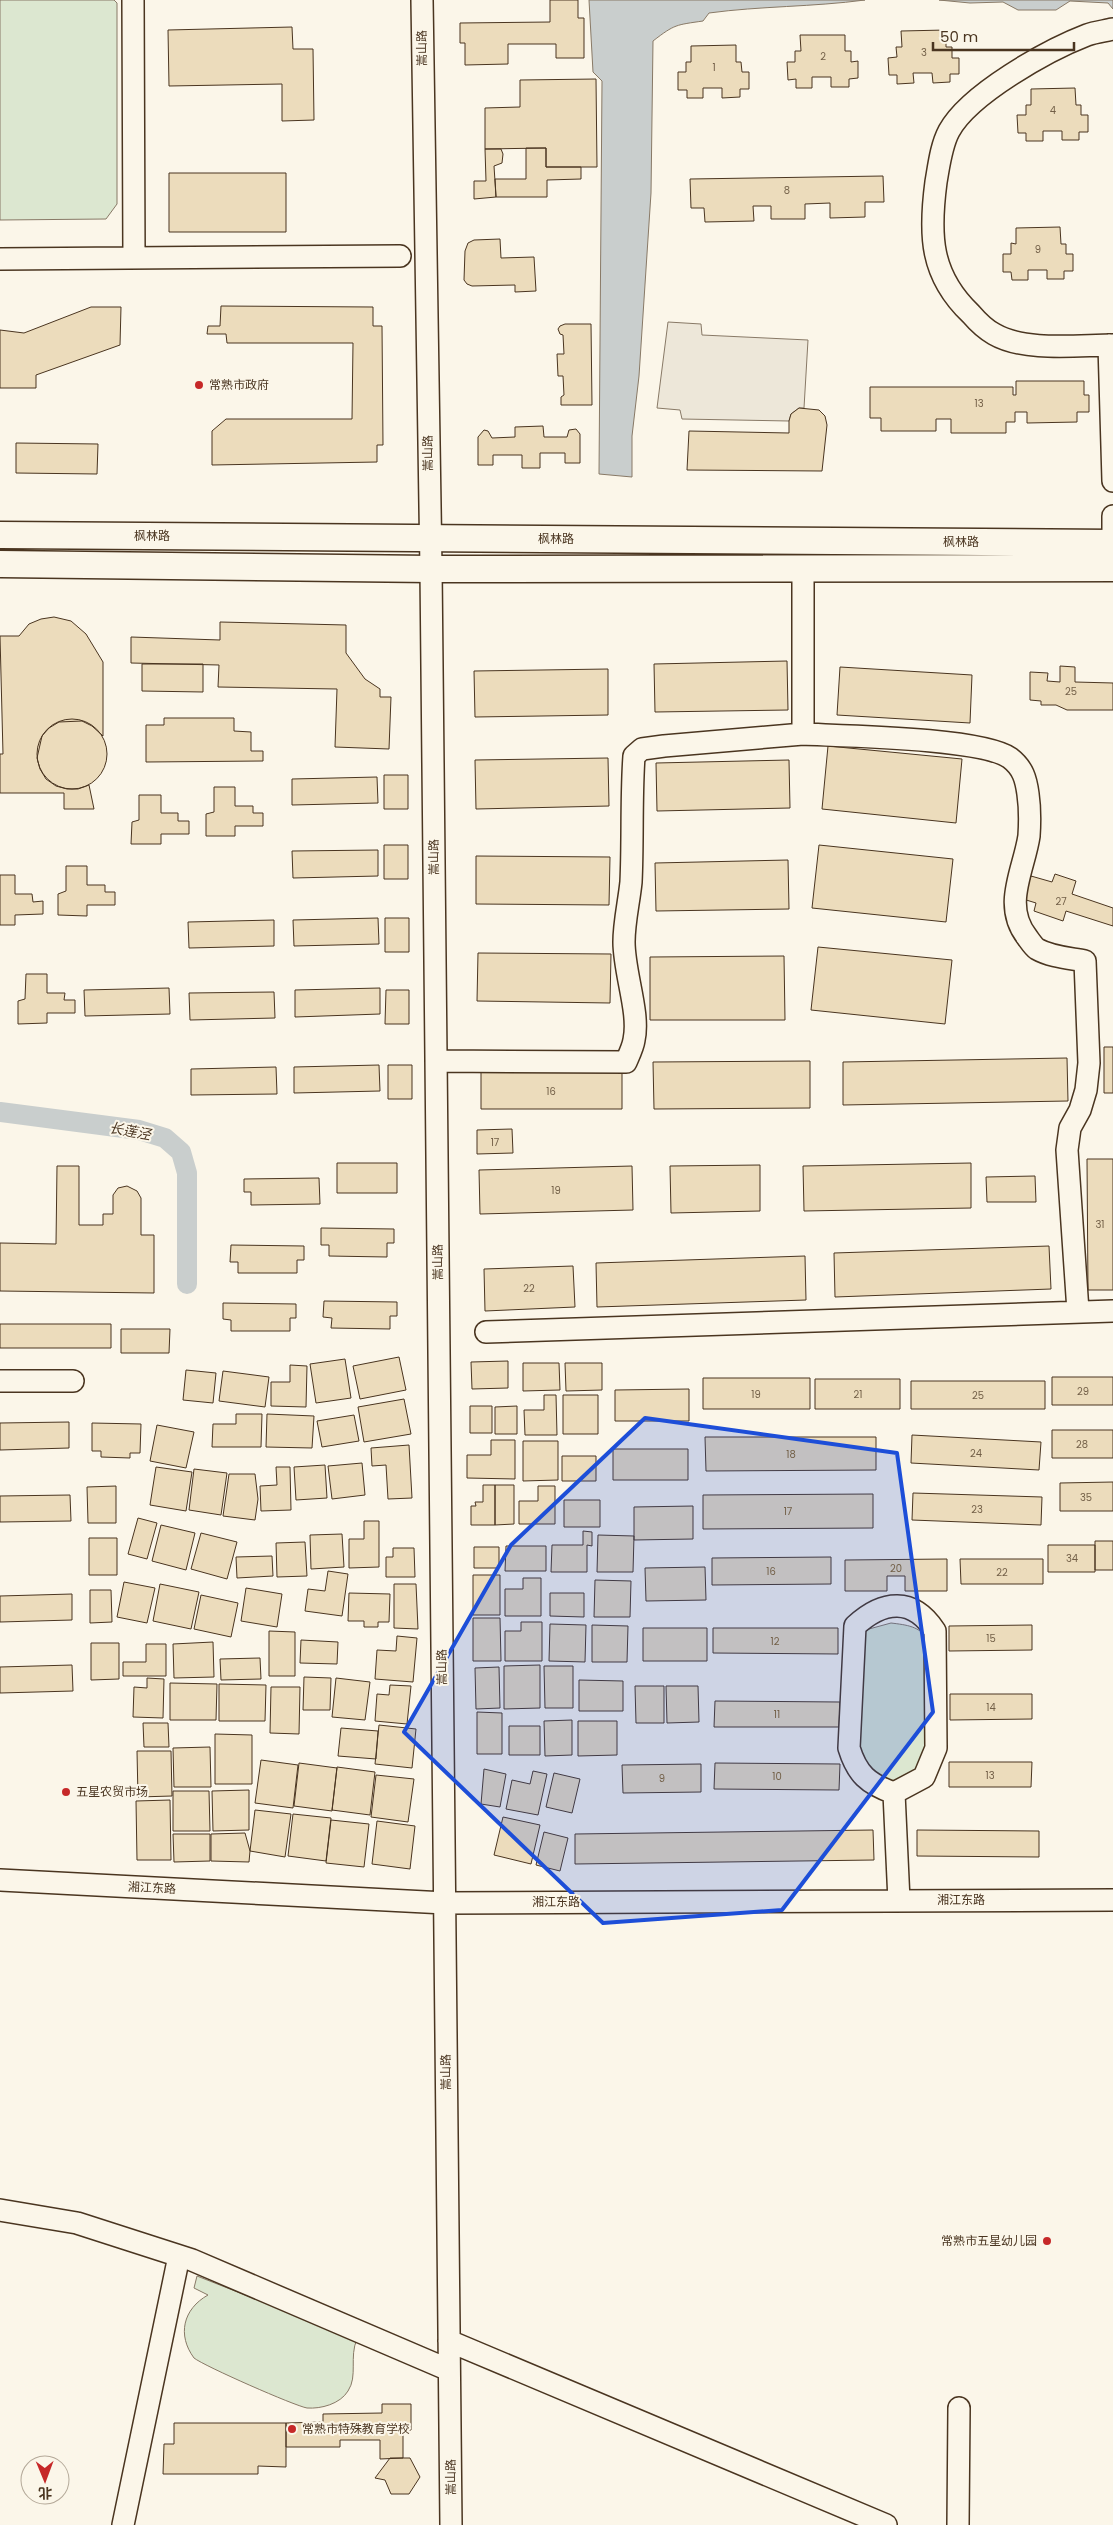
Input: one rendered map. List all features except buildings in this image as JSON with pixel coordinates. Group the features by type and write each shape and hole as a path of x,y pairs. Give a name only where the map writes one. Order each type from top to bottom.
{"main road":[{"name":"枫林路","path":"0,535 1113,543"},
{"path":"0,564 431,569 1113,568"}],"street":[{"path":"133,0 134,258"},
{"name":"嵩山路","path":"422,0 429,538 431,569 451,2525"},
{"path":"1113,29 1090,34 1049,53 1017,71 964,112 949,131 940,157 931,215 941,275 954,299 993,334 1024,343 1111,345 1113,481"},
{"path":"0,258 400,256"},
{"path":"1113,516 1113,543"},
{"path":"803,734 804,568"},
{"path":"436,1061 626,1062 634,1040 635,1023 626,975 624,915 630,884 634,756 642,749 803,734 987,749 1009,758 1024,772 1030,812 1029,836 1017,883 1015,904 1018,922 1036,948 1052,955 1085,961 1088,1063 1086,1090 1080,1110 1070,1128 1067,1150 1078,1311"},
{"path":"486,1332 1113,1311"},
{"path":"0,1381 73,1381"},
{"path":"897,1605 912,1608 926,1617 935,1631 936,1748 924,1777 894,1793 877,1787 866,1779 854,1766 849,1748 855,1626 865,1616 878,1609 897,1605"},
{"path":"894,1793 899,1901"},
{"name":"湘江东路","path":"0,1880 444,1903 1113,1900"},
{"path":"0,2210 77,2223 178,2256 450,2370"},
{"path":"123,2525 178,2256"},
{"path":"449,2341 886,2525"},
{"path":"958,2525 959,2408"}],"highlighted area":[{"path":"645,1418 897,1453 933,1712 782,1910 603,1923 404,1732 511,1545"}],"green space":[{"path":"0,0 114,0 117,3 117,204 106,219 0,220"},
{"path":"891,1623 917,1629 929,1640 927,1744 917,1770 904,1778 891,1781 868,1772 858,1748 860,1636 869,1629"},
{"path":"197,2276 357,2339 351,2385 345,2396 330,2405 307,2408 250,2385 194,2358 185,2340 185,2323 193,2308 208,2295 194,2288"}],"shaded area":[{"path":"589,0 865,0 709,13 703,21 676,26 653,41 651,193 639,376 632,436 632,477 599,474 602,81 593,72"},
{"path":"939,0 1113,0 1113,9 1108,3 1070,1 1056,10 1018,10 1003,2 970,3"},
{"path":"668,322 701,324 702,335 808,340 804,408 799,408 791,414 789,421 682,419 680,410 657,408"}],"waterway":[{"name":"长莲泾","path":"0,1112 139,1130 165,1138 181,1152 187,1173 187,1284"}],"place":[{"name":"常熟市政府","path":"199,385"},
{"name":"五星农贸市场","path":"66,1792"},
{"name":"常熟市五星幼儿园","path":"1047,2241"},
{"name":"常熟市特殊教育学校","path":"292,2429"}]}
